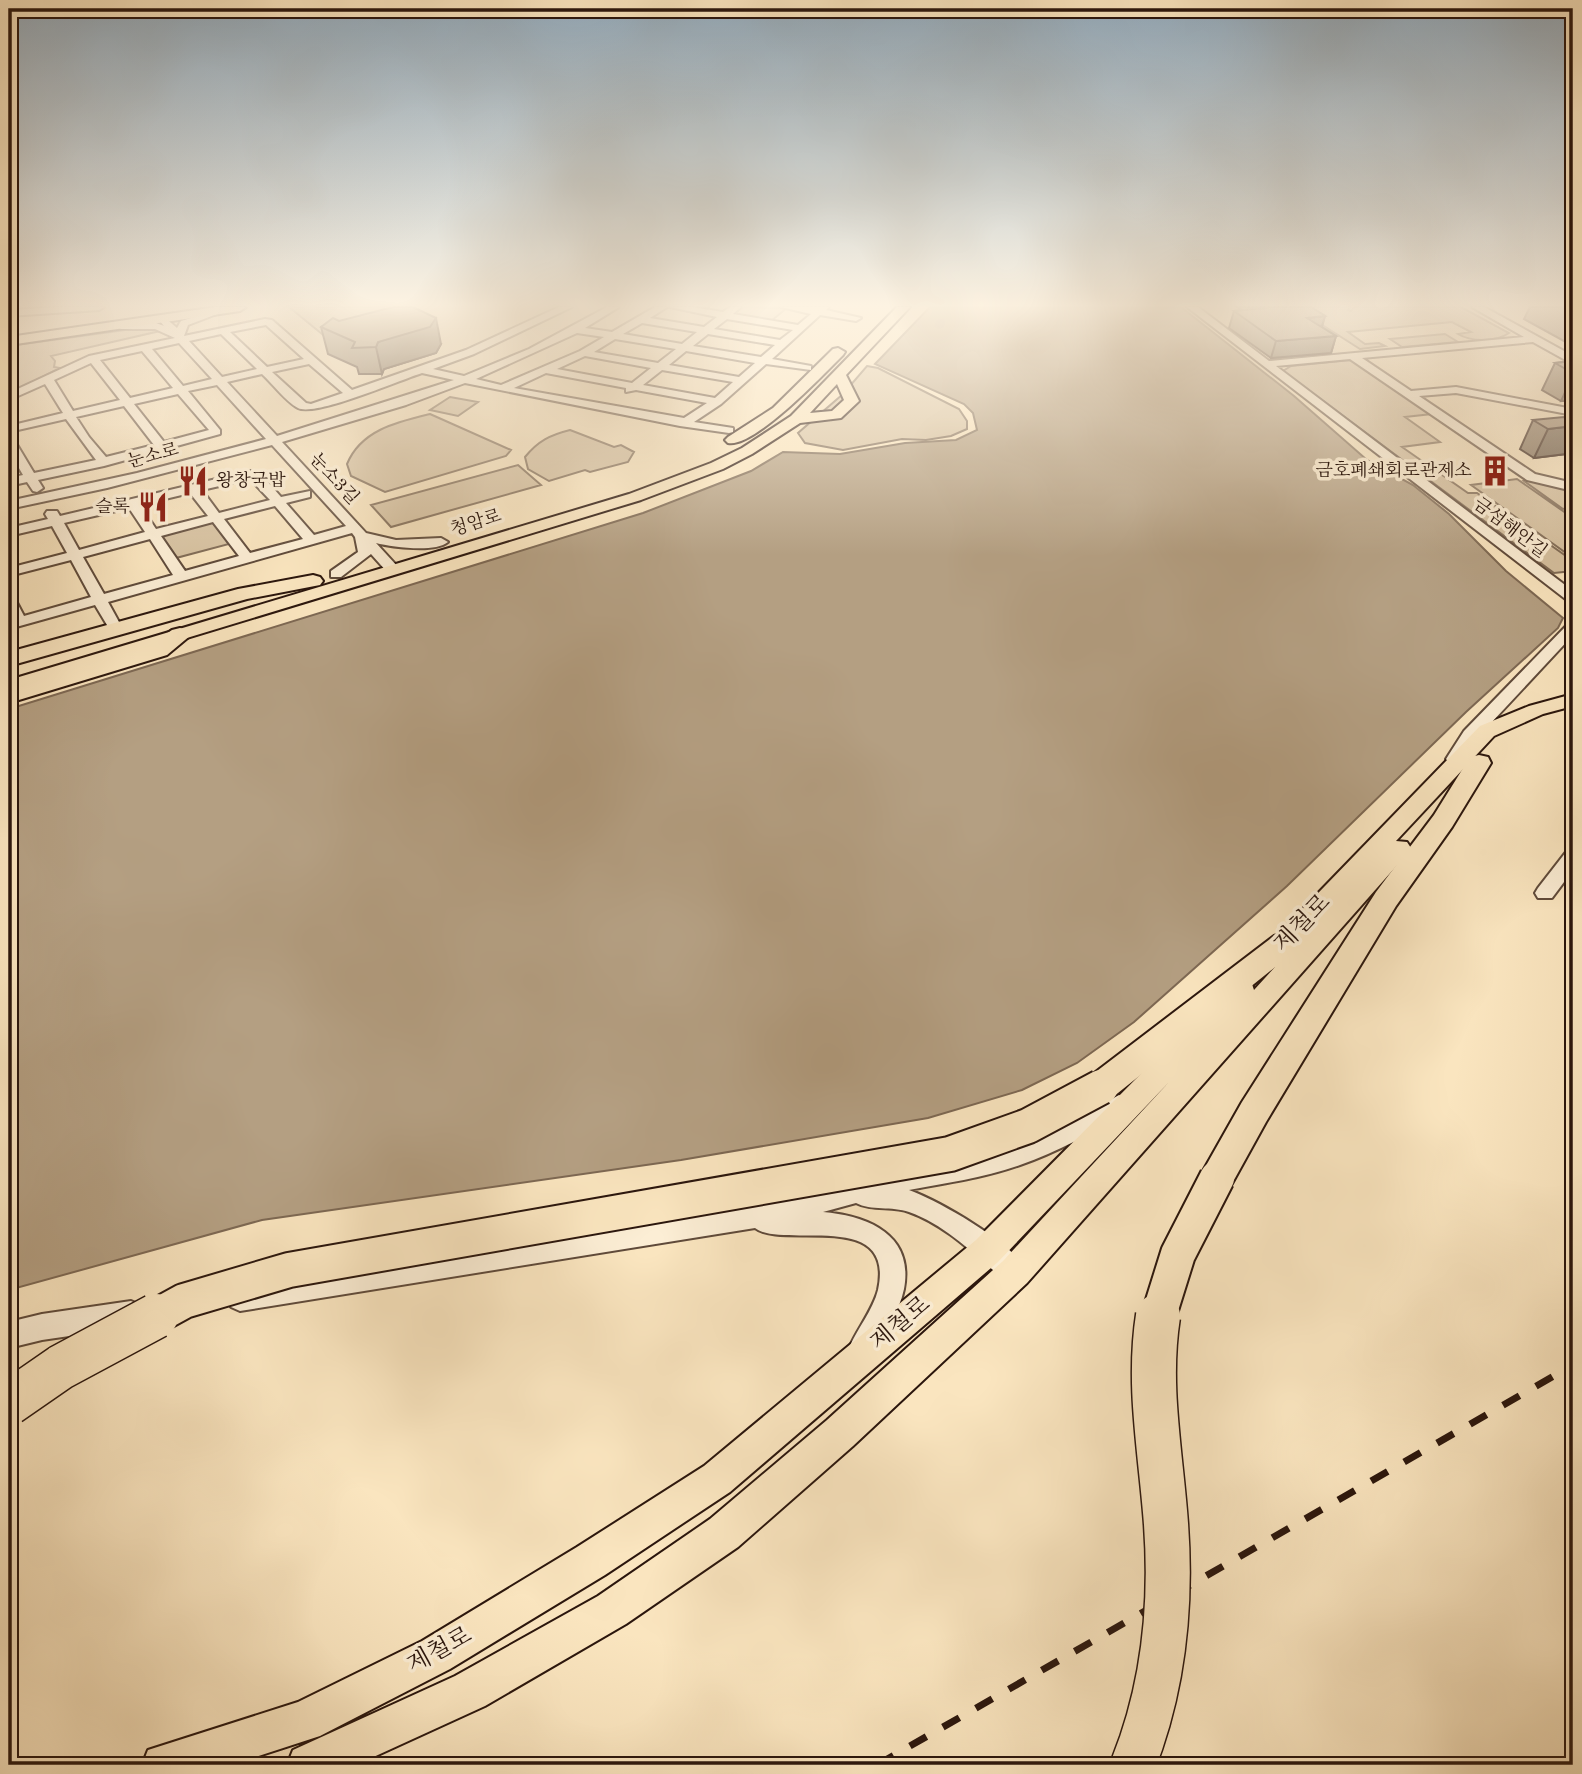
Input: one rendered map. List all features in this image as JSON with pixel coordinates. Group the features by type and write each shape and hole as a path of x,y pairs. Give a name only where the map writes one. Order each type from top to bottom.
{"highway":[{"path":"9,659 245,593 313,581"},
{"path":"9,696 159,650 180,635"},
{"path":"1133,1765 1148,1731 1169,1617 1166,1522 1153,1391 1156,1334 1165,1284 1188,1230 1254,1112 1386,899 1443,821 1479,763"},
{"path":"9,1403 61,1367 184,1301 289,1270 950,1154 1015,1133 1067,1109 1101,1087 1284,944"}],"main road":[{"name":"청암로","path":"9,671 336,574 389,565 442,542 625,486 675,467 748,432 778,411 800,390"},
{"name":"청암로","path":"9,686 180,635 389,565 635,497 686,479 747,451 796,419 824,390"},
{"path":"796,419 836,415 852,401 847,390"},
{"name":"제철로","path":"163,1765 305,1721 436,1655 591,1561 717,1479 824,1389 1001,1261 1144,1091 1487,732 1545,707 1573,700"},
{"name":"제철로","path":"308,1765 470,1691 612,1610 713,1540 840,1433 1001,1261 1479,763 1508,736 1519,720"}],"street":[{"path":"54,390 69,416 104,462"},
{"path":"117,390 162,447"},
{"path":"9,429 180,390 216,432 104,462 9,481"},
{"name":"눈소3길","path":"228,390 298,466 311,489 359,532 389,565"},
{"path":"284,390 304,408 369,390"},
{"path":"345,390 352,396"},
{"name":"눈소로","path":"9,505 197,462 359,416 433,390"},
{"path":"506,390 729,430"},
{"path":"607,408 630,390"},
{"path":"649,390 717,402"},
{"path":"679,422 694,418 732,390"},
{"name":"금섬해안길","path":"1300,390 1573,598"},
{"path":"1404,390 1531,477 1573,486"},
{"path":"1410,394 1456,390 1573,412"},
{"path":"197,462 211,454 245,445 255,439 256,434 249,427 251,415 263,416 277,427 287,430 326,420 359,416"},
{"path":"298,466 302,457 295,447 300,439 359,416"},
{"path":"9,440 112,622"},
{"path":"197,462 268,452 289,473 311,489"},
{"path":"9,532 245,475 257,475 311,540"},
{"path":"194,489 247,558"},
{"path":"9,572 278,501 311,489"},
{"path":"133,504 181,576"},
{"path":"9,600 14,623 311,540 359,532 396,544 442,542"},
{"path":"336,574 365,553 359,532"},
{"path":"1444,777 1470,735 1573,627"},
{"path":"1545,893 1573,857"},
{"path":"9,1335 42,1327 439,1269 736,1221 829,1200 882,1184 972,1168 1017,1156 1079,1129 1144,1091"},
{"path":"829,1200 882,1195 910,1200 937,1212 1001,1261"},
{"path":"736,1221 848,1227 869,1232 885,1247 892,1265 891,1288 855,1360 824,1389"}],"shaded area":[{"path":"847,390 921,390 959,409 967,421 967,429 951,436 926,440 902,439 843,450 805,443 798,433"},
{"path":"932,390 1286,390 1367,460 1413,485 1449,514 1506,571 1563,618 1558,628 1466,712 1287,886 1134,1022 1077,1063 1022,1090 928,1118 681,1160 262,1220 9,1290 9,709 643,513 751,471 783,452 840,454 905,443 956,440 977,430 973,413 964,404"},
{"path":"1308,390 1396,390 1432,414 1405,417 1440,442 1402,447 1468,493 1477,493 1573,561 1573,571 1554,573"},
{"path":"450,397 478,402 458,416 430,410"},
{"path":"430,414 511,450 506,456 385,492 351,476 347,464 353,452 371,435 393,424"},
{"path":"570,430 614,447 621,445 634,452 628,462 590,472 585,470 549,481 528,469 525,457 535,447 550,437"},
{"path":"518,465 541,485 391,527 371,505"},
{"path":"1517,479 1573,518 1573,558 1471,485"},
{"path":"1532,480 1573,489 1573,507 1563,509 1524,481"},
{"path":"212,521 229,544 176,558 161,535"}],"building":[{"path":"1564,417 1573,422 1573,426 1548,429 1533,420"}],"railway":[{"path":"877,1765 1573,1365"}],"place":[{"name":"금호폐쇄회로관제소","path":"1495,471"},
{"name":"왕창국밥","path":"193,481"},
{"name":"슬록","path":"153,507"}]}
